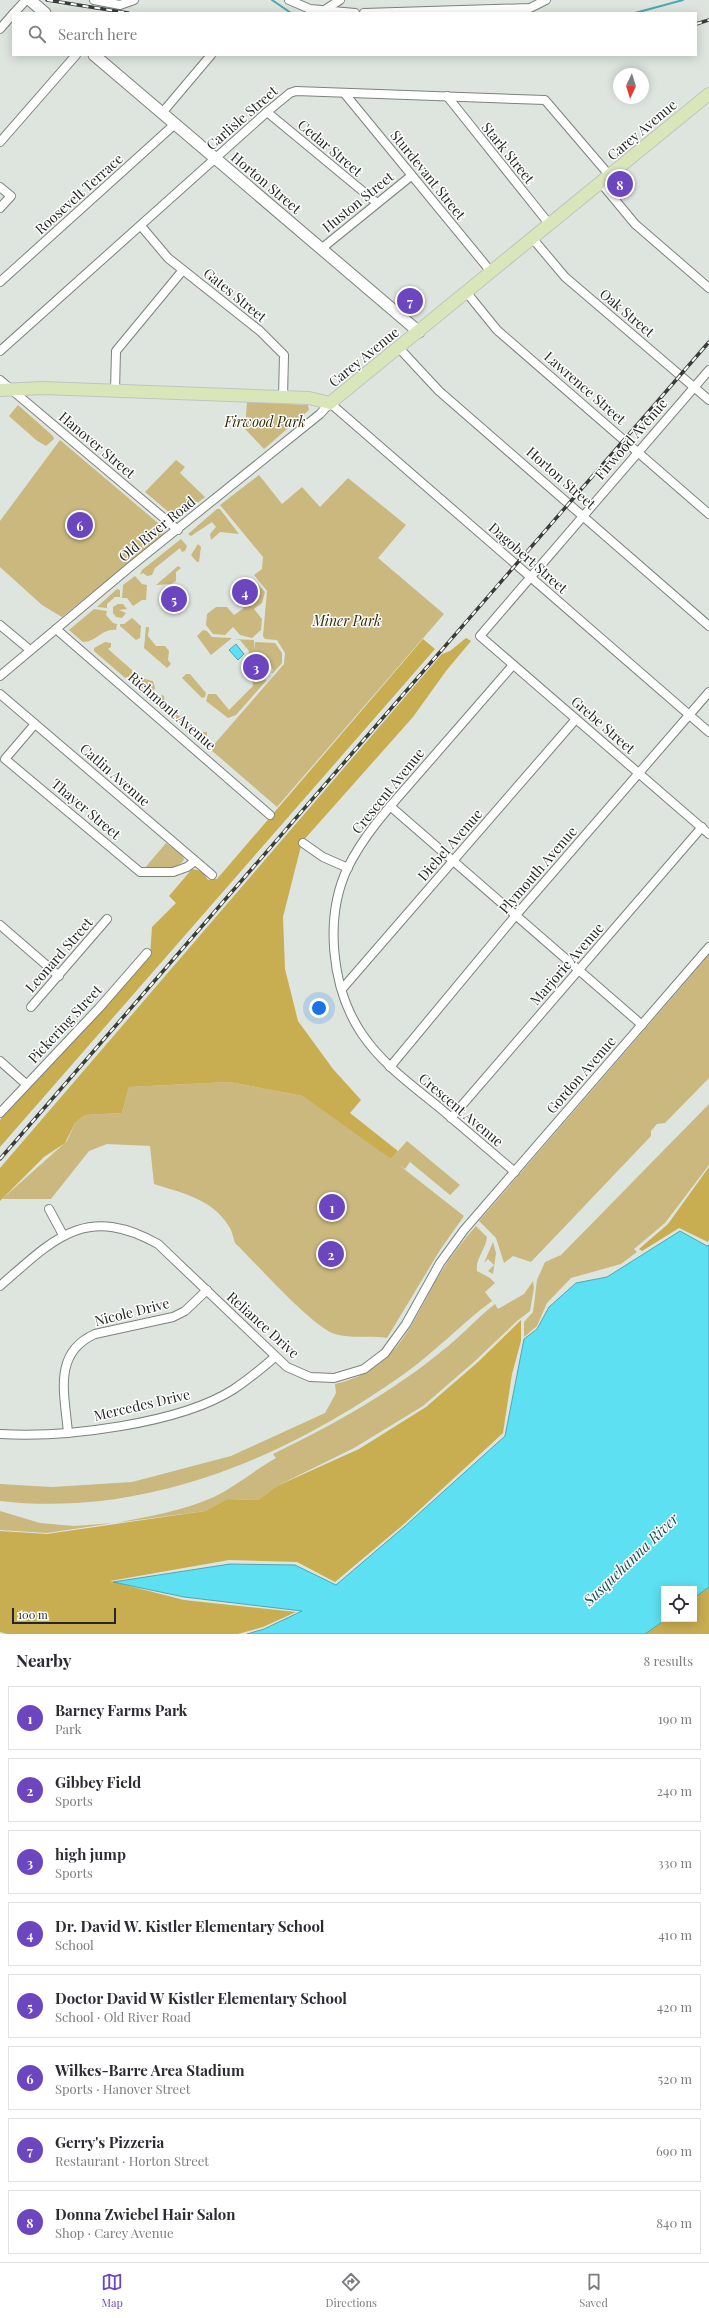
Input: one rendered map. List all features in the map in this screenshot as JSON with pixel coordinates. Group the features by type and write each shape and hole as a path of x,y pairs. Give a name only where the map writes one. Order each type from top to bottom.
{"main road":[{"path":"30,0 44,12"},
{"name":"Horton Street","path":"95,56 419,332"},
{"name":"Carey Avenue","path":"4,389 115,391 309,398 330,403 534,239 709,94"}],"street":[{"path":"16,12 26,0"},
{"path":"94,0 120,5 134,0"},
{"path":"289,0 310,9 339,12"},
{"path":"323,11 340,0"},
{"path":"397,12 530,8 546,0"},
{"path":"0,29 12,16"},
{"path":"0,142 75,56"},
{"path":"162,113 211,56"},
{"name":"Carlisle Street","path":"0,351 267,112 290,93 296,91 345,94 545,100 606,180 635,224 709,288"},
{"name":"Sturdevant Street","path":"345,94 492,273"},
{"name":"Stark Street","path":"446,96 550,225"},
{"name":"Cedar Street","path":"267,112 377,203"},
{"name":"Roosevelt Terrace","path":"0,282 175,124"},
{"name":"Huston Street","path":"321,249 411,176"},
{"path":"0,187 11,196 0,208"},
{"name":"Gates Street","path":"141,226 168,258 260,331 284,354 283,397"},
{"name":"Oak Street","path":"534,239 565,277 709,400"},
{"path":"115,391 116,351 183,270"},
{"name":"Lawrence Street","path":"467,293 497,330 709,514"},
{"name":"Horton Street","path":"399,348 439,391 709,626"},
{"name":"Firwood Avenue","path":"480,636 581,516 709,370"},
{"name":"Hanover Street","path":"0,380 4,389 178,530"},
{"name":"Old River Road","path":"0,676 320,414 330,403"},
{"name":"Dagobert Street","path":"330,403 709,732"},
{"path":"0,625 30,650"},
{"name":"Richmont Avenue","path":"56,629 270,815"},
{"name":"Grebe Street","path":"480,636 709,834"},
{"name":"Crescent Avenue","path":"513,665 390,806 364,840 348,868 341,887 335,919 335,947 342,989 350,1012 362,1034 390,1068 515,1172"},
{"name":"Plymouth Avenue","path":"390,1068 516,915 709,692"},
{"name":"Catlin Avenue","path":"0,694 212,875"},
{"name":"Diebel Avenue","path":"342,989 576,719"},
{"name":"Thayer Street","path":"35,724 5,759 140,872 173,872 187,868 195,861"},
{"path":"390,806 642,1025"},
{"name":"Marjorie Avenue","path":"451,1118 702,827"},
{"path":"304,842 323,856 348,868"},
{"name":"Leonard Street","path":"31,1007 107,919"},
{"path":"0,926 59,976"},
{"name":"Gordon Avenue","path":"472,1220 709,948"},
{"name":"Pickering Street","path":"0,1113 99,1008 147,953"},
{"path":"0,1061 26,1084"},
{"path":"49,1209 63,1235"},
{"name":"Reliance Drive","path":"0,1286 35,1255 63,1235 88,1228 109,1227 135,1232 158,1244 275,1357 299,1373 322,1379 345,1376 372,1364 397,1338 440,1263 472,1220"},
{"name":"Nicole Drive","path":"68,1433 64,1375 66,1365 76,1346 84,1339 95,1334 173,1317 185,1311 207,1290"},
{"name":"Mercedes Drive","path":"0,1434 68,1433 108,1428 191,1409 234,1389 275,1357"}],"green space":[{"name":"Firwood Park","path":"247,402 308,405 309,410 264,449 245,429"},
{"path":"18,405 53,436 54,439 46,446 36,440 9,416"},
{"path":"60,440 165,529 164,534 62,617 42,605 0,567 0,521"},
{"path":"176,460 185,467 180,473 205,497 177,519 145,492"},
{"name":"Miner Park","path":"259,475 282,504 302,487 320,507 348,478 406,525 378,558 444,614 277,807 210,749 284,664 285,653 277,640 265,639 263,636 267,591 254,575 262,569 263,557 220,505"},
{"path":"217,509 220,509 239,534 220,532 211,540 210,534 216,527 212,522 191,536 188,534"},
{"path":"181,539 187,546 185,551 182,552 180,548 155,568 152,575 147,576 143,573 140,575 142,570"},
{"path":"198,544 201,547 199,562 197,562 191,555"},
{"path":"178,566 181,568 176,572 176,581 171,584 156,585"},
{"path":"135,576 142,584 147,585 146,600 142,600 133,606 127,598 122,598 123,585"},
{"path":"246,582 257,583 265,592 262,603 254,609 262,619 261,630 252,638 240,635 233,627 225,635 213,634 206,625 207,614 216,607 227,607 234,615 244,608 236,600 238,589"},
{"path":"117,589 120,590 120,597 115,597 107,604 107,608 97,607"},
{"path":"118,604 123,604 127,609 119,610 126,613 122,618 116,617 113,613 113,607"},
{"path":"94,609 107,611 106,615 113,623 117,624 116,630 107,631 92,640 83,642 69,630"},
{"path":"132,618 141,626 140,638 136,640 120,626 120,624 124,624"},
{"path":"146,627 149,627 148,636 156,646 165,646 169,651 168,660 171,664 167,668 144,648"},
{"path":"203,630 207,631 212,637 232,638 211,655 197,636"},
{"path":"233,639 254,640 254,650 255,642 275,643 282,653 282,663 273,673 271,673 273,671 271,665 264,667 266,681 236,715 228,718 206,701 208,694 216,694 229,710 253,686 252,678 241,664 248,658 249,651 240,640"},
{"path":"105,642 111,643 111,647 108,649 141,678 153,681 155,688 152,694 146,696 94,651 94,648"},
{"path":"186,674 190,674 206,693 205,697 202,698 182,678"},
{"path":"162,695 164,696 165,704 203,736 203,732 207,732 207,736 200,742 154,703"},
{"path":"166,843 183,856 184,860 180,864 171,868 144,869"},
{"path":"709,955 709,1078 665,1123 657,1124 651,1131 651,1136 531,1262 513,1256 504,1263 496,1238 479,1221"},
{"path":"229,1082 303,1096 347,1124 391,1159 407,1141 460,1185 450,1195 410,1162 405,1169 399,1165 464,1216 440,1250 387,1338 335,1334 312,1320 235,1243 229,1227 214,1209 196,1198 154,1184 150,1146 107,1144 89,1151 51,1199 2,1199 67,1141 75,1123 85,1115 122,1113 129,1087"},
{"path":"709,1104 709,1165 665,1223 634,1249 637,1252 621,1264 571,1278 547,1303 537,1326 524,1337 524,1322 533,1312 537,1280 545,1262 561,1255"},
{"path":"476,1226 487,1237 485,1246 479,1258 477,1271 490,1278 495,1283 485,1292 492,1301 426,1357 404,1374 359,1404 312,1431 263,1455 213,1475 161,1490 108,1500 54,1504 0,1501 0,1484 52,1487 132,1482 231,1456 325,1413 336,1393 335,1384 355,1378 371,1369 385,1359 397,1346 417,1316 444,1267"},
{"path":"493,1242 496,1253 493,1274 488,1271 494,1265 488,1259 484,1263"},
{"path":"533,1281 534,1288 530,1311 423,1406 354,1448 277,1486 258,1500 227,1499 205,1511 116,1523 178,1510 222,1493 276,1458 273,1454 341,1419 406,1378 447,1347 495,1304 498,1309 524,1294"},
{"path":"0,1511 40,1523 74,1526 114,1523 47,1533 0,1530"}],"shaded area":[{"path":"466,638 471,641 446,671 413,717 302,842 283,917 285,969 298,1021 333,1069 361,1100 350,1113 398,1151 391,1159 303,1096 229,1082 129,1087 122,1113 85,1115 75,1123 65,1143 44,1157 0,1201 0,1168 442,654 450,651"},
{"path":"423,639 435,649 0,1147 0,1120 106,1006 150,956 152,927 176,903 169,896 192,869 202,871 208,880 217,879"},
{"path":"709,1167 708,1242 679,1228 642,1251 639,1249 668,1224"},
{"path":"521,1320 521,1341 512,1374 503,1433 404,1524 335,1582 297,1562 229,1560 110,1581 184,1600 296,1612 263,1627 238,1634 7,1634 0,1632 0,1531 47,1534 205,1511 227,1499 258,1500 277,1486 359,1449 426,1407 478,1362"},
{"path":"709,1587 709,1634 645,1634 662,1622 697,1622 697,1596"}],"water":[{"path":"236,644 244,654 238,660 229,650"},
{"name":"Susquehanna River","path":"680,1231 707,1246 709,1245 709,1587 697,1596 697,1586 661,1586 662,1622 645,1634 247,1634 264,1629 302,1611 184,1597 113,1582 230,1564 295,1565 336,1585 404,1527 505,1436 524,1339 537,1329 549,1307 576,1283 607,1277"}],"waterway":[{"path":"272,0 290,12"},
{"path":"639,12 683,0"}],"railway":[{"path":"47,0 122,12"},
{"path":"697,24 709,20"},
{"path":"0,1159 709,342"}],"place":[{"name":"Donna Zwiebel Hair Salon","path":"620,184"},
{"name":"Gerry's Pizzeria","path":"410,301"},
{"name":"Wilkes-Barre Area Stadium","path":"80,525"},
{"name":"Dr. David W. Kistler Elementary School","path":"245,592"},
{"name":"Doctor David W Kistler Elementary School","path":"174,599"},
{"name":"high jump","path":"256,667"},
{"name":"Barney Farms Park","path":"332,1207"},
{"name":"Gibbey Field","path":"331,1254"}]}
